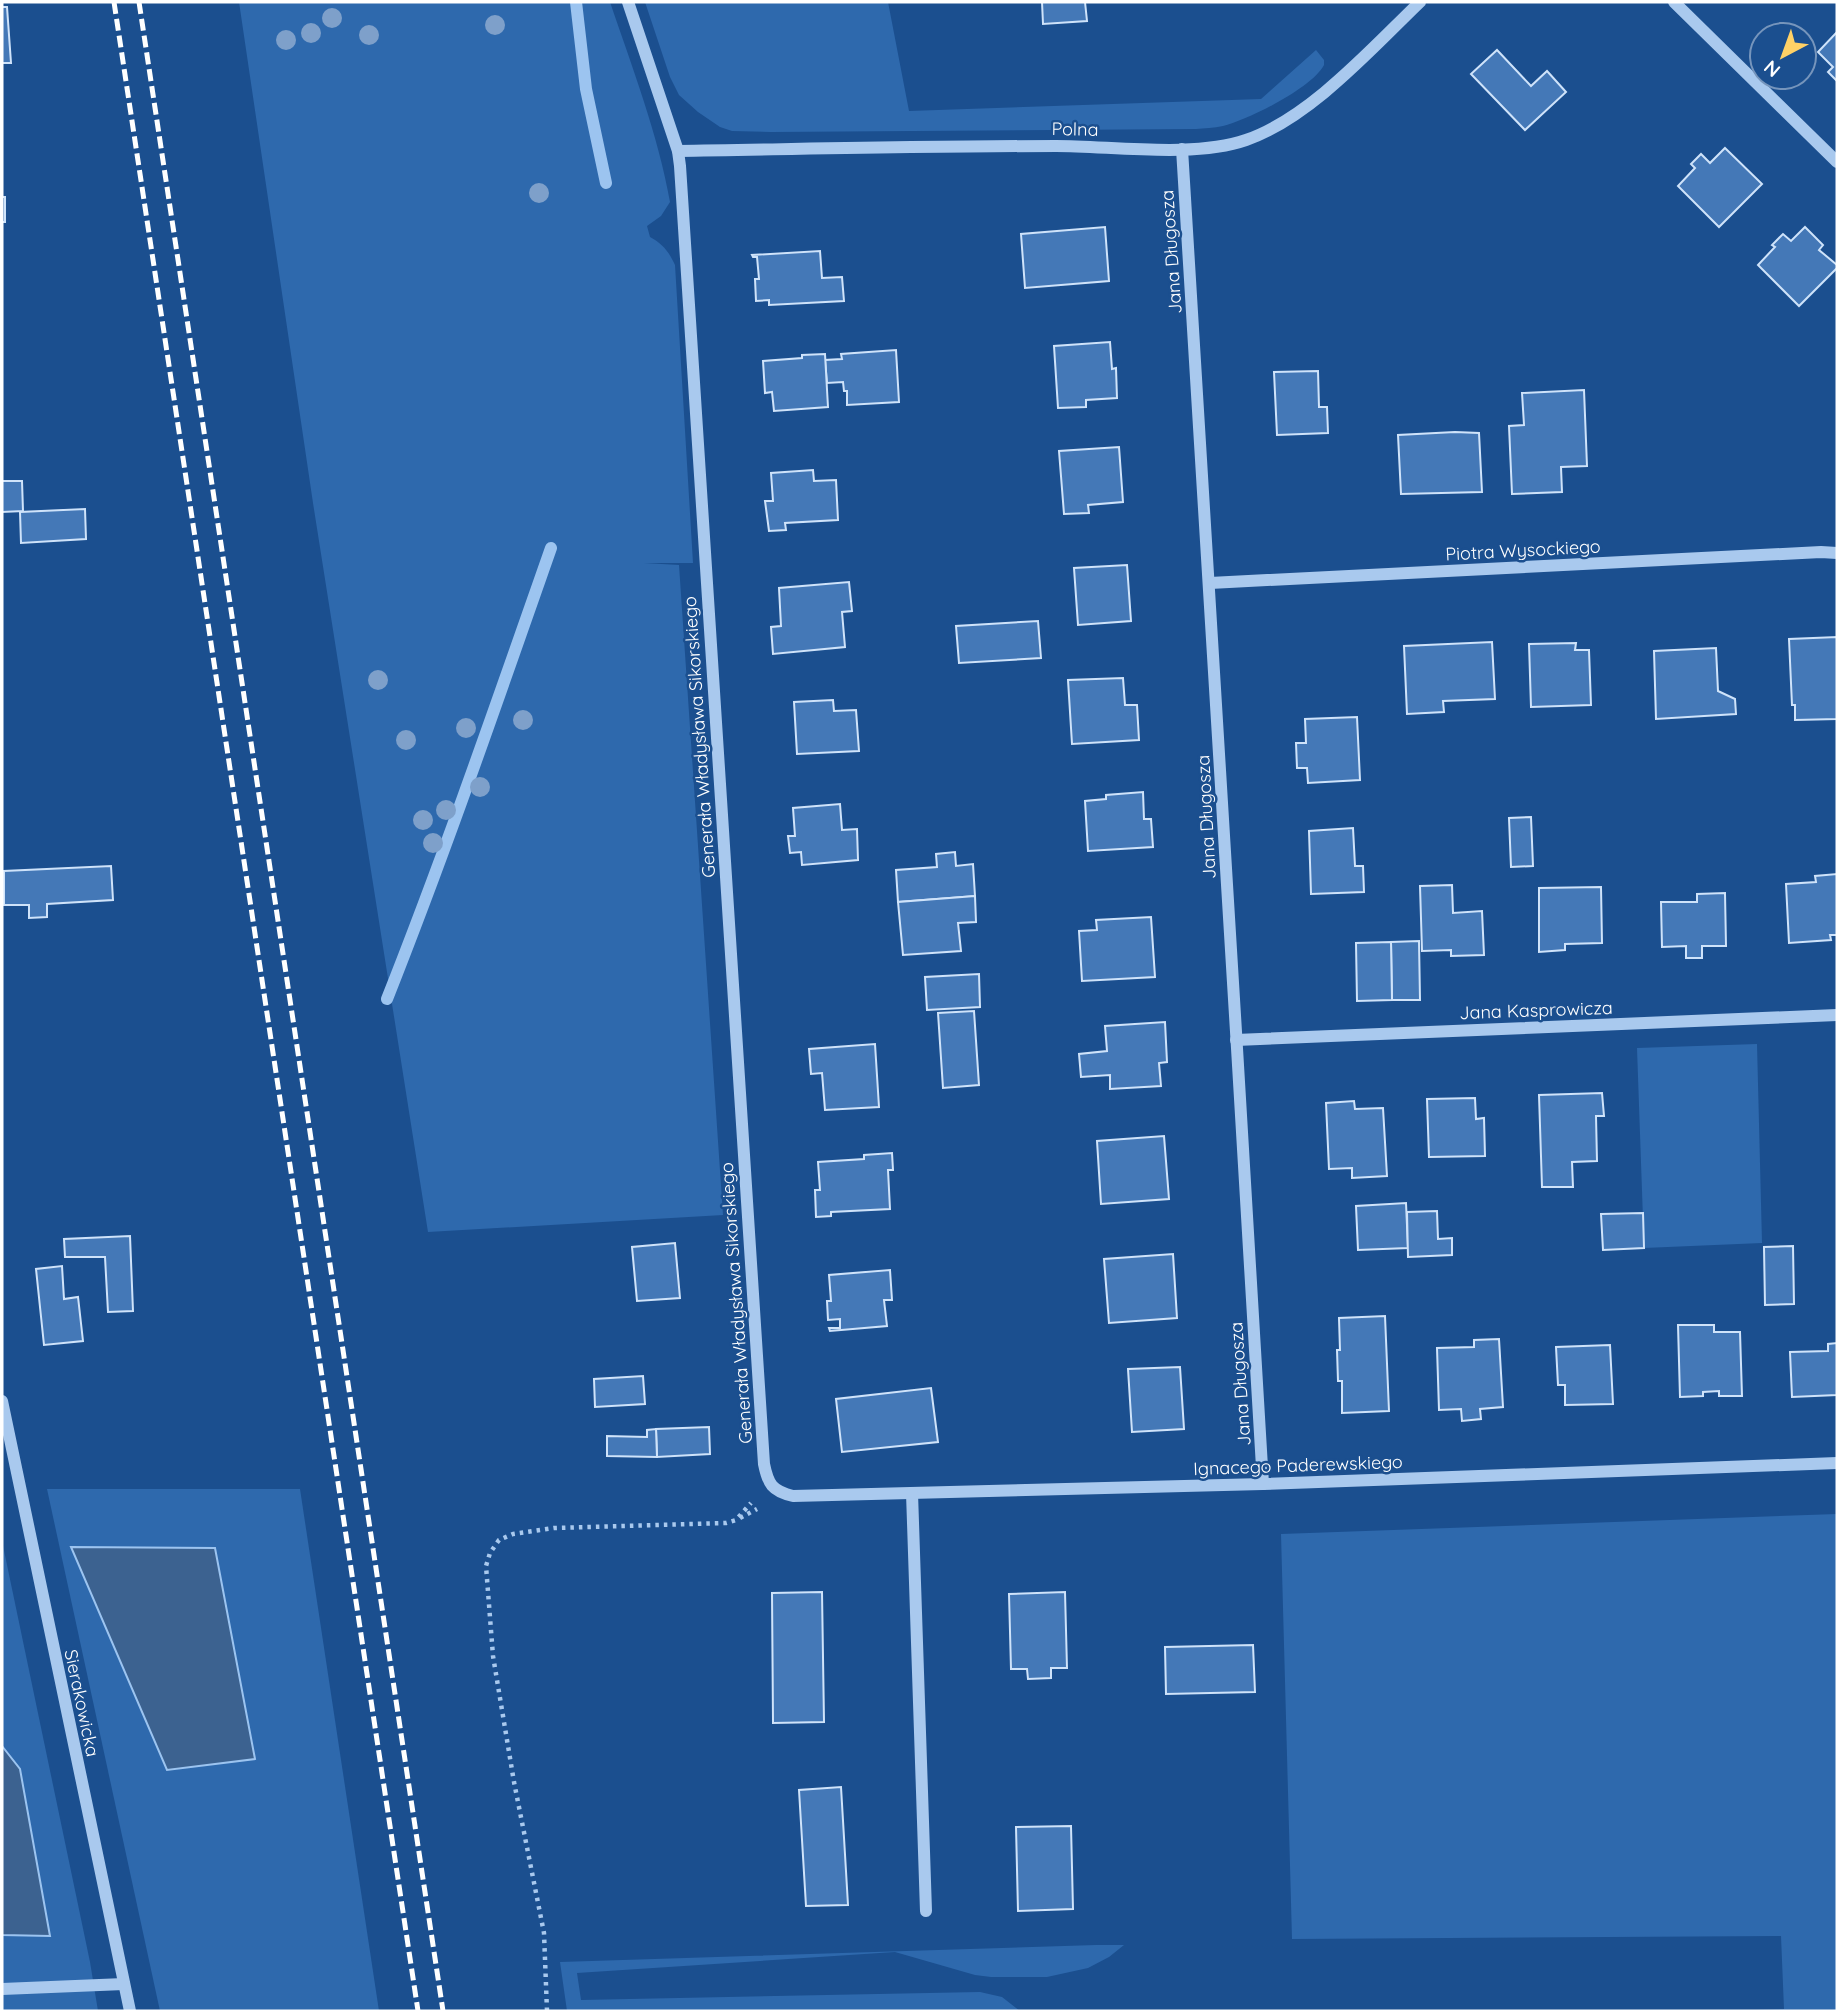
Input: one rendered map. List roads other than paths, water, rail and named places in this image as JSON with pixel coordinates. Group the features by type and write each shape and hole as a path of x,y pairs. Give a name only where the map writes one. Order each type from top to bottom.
{"street":[{"name":"Generała Władysława Sikorskiego","path":"628,2 678,151 762,1436 767,1477"},
{"name":"Polna","path":"678,151 1059,146 1182,149 1246,140 1272,127 1326,92 1420,2"},
{"path":"1674,2 1837,162"},
{"name":"Jana Długosza","path":"1182,149 1263,1484"},
{"name":"Piotra Wysockiego","path":"1210,583 1837,553"},
{"name":"Jana Kasprowicza","path":"1236,1040 1837,1015"},
{"name":"Sierakowicka","path":"2,1401 130,2011"},
{"name":"Ignacego Paderewskiego","path":"767,1477 772,1487 793,1496 1263,1484 1837,1464"},
{"path":"912,1493 926,1911"},
{"path":"2,1989 124,1984"}],"waterway":[{"path":"576,2 586,89 606,183"},
{"path":"387,999 451,831 551,548"}],"railway":[{"path":"114,2 418,2011"},
{"path":"139,2 443,2011"}]}
